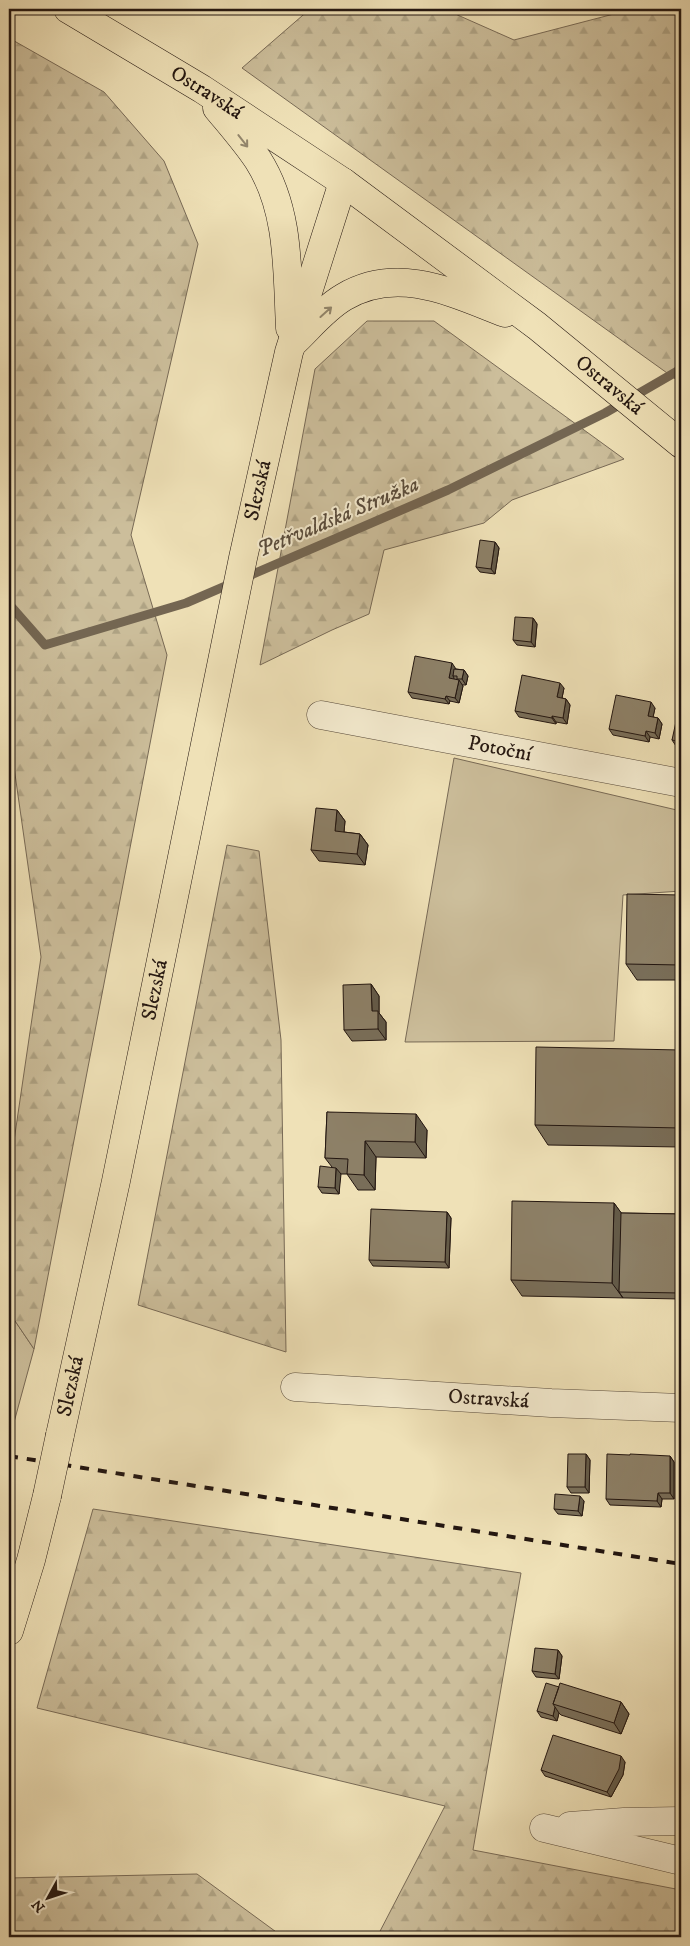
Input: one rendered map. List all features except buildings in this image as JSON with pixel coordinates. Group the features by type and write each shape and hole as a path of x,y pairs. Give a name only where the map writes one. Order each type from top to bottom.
{"main road":[{"name":"Ostravská","path":"68,9 202,89 343,182 537,326 681,444"},
{"path":"202,89 258,160 276,198 286,241 291,346"},
{"name":"Slezská","path":"9,1631 31,1560 47,1496 112,1200 241,568 291,346 343,182"},
{"path":"291,346 343,297 366,287 401,282 430,286 537,326"}],"street":[{"name":"Potoční","path":"320,715 681,783"},
{"name":"Ostravská","path":"295,1387 551,1403 681,1408"},
{"path":"681,1821 624,1822 544,1828 681,1861"}],"green space":[{"path":"310,9 444,9 514,40 633,9 681,9 681,383 242,68"},
{"path":"9,38 104,92 164,161 198,244 131,535 167,655 34,1349 9,1312 9,1175 41,957 13,760 9,753"},
{"path":"367,321 434,321 624,459 512,500 484,523 384,550 369,614 260,665 315,369"},
{"path":"454,758 681,811 681,891 623,895 614,1041 405,1042"},
{"path":"227,845 259,851 281,1040 286,1352 138,1305"},
{"path":"9,1312 34,1349 13,1426 9,1426"},
{"path":"93,1509 521,1573 473,1850 681,1890 681,1937 377,1937 445,1806 37,1708"},
{"path":"197,1874 283,1937 9,1937 9,1878"}],"waterway":[{"name":"Petřvaldská Stružka","path":"9,604 45,645 186,603 448,490 605,413 681,369"}],"railway":[{"path":"9,1456 681,1564"}]}
